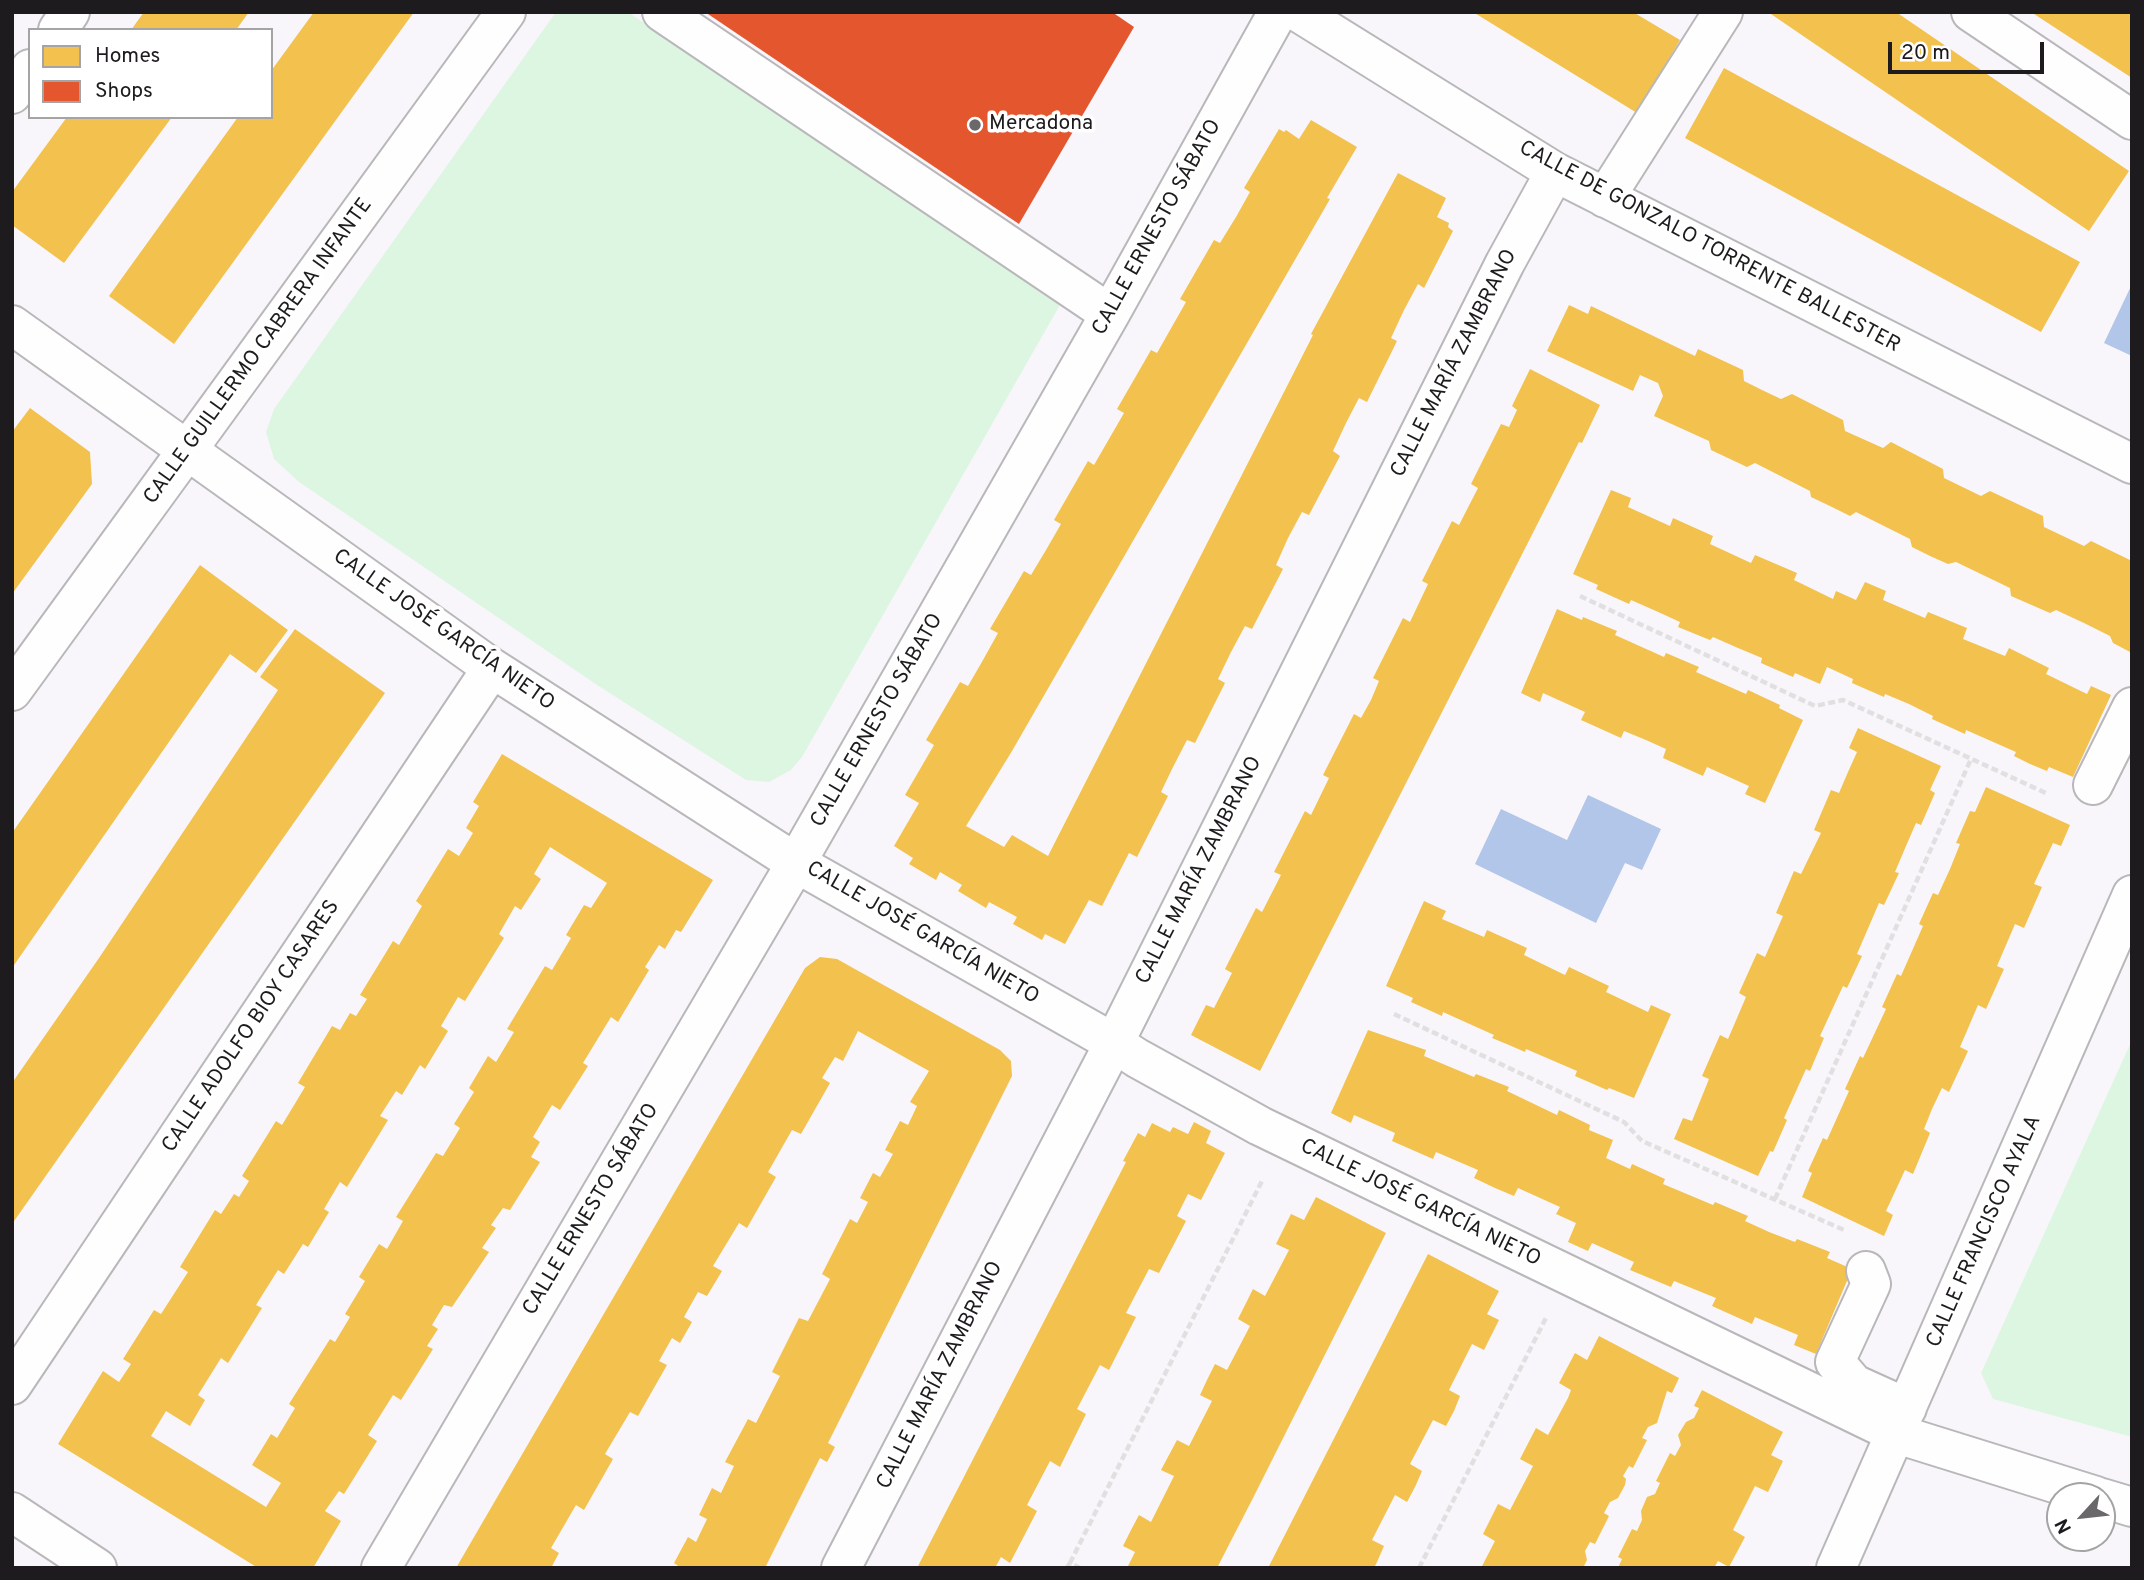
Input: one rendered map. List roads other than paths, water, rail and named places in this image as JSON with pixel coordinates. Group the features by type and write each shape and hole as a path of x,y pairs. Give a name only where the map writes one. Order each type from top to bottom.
{"street":[{"path":"59,28 70,12"},
{"name":"CALLE GUILLERMO CABRERA INFANTE","path":"12,691 506,12"},
{"path":"662,12 1110,314"},
{"name":"CALLE ERNESTO SÁBATO","path":"381,1568 796,863 1110,314 1278,12"},
{"name":"CALLE DE GONZALO TORRENTE BALLESTER","path":"1298,12 1555,172 2132,464"},
{"path":"1605,198 1723,12"},
{"path":"1971,12 2132,120"},
{"path":"12,94 28,72"},
{"name":"CALLE MARÍA ZAMBRANO","path":"841,1568 1114,1043 1505,262 1555,172"},
{"name":"CALLE JOSÉ GARCÍA NIETO","path":"12,325 492,668 796,863 1137,1058 1283,1138 1902,1421"},
{"name":"CALLE ADOLFO BIOY CASARES","path":"12,1385 492,668"},
{"path":"2093,785 2132,707"},
{"name":"CALLE FRANCISCO AYALA","path":"1836,1568 2132,895"},
{"path":"1866,1270 1871,1284 1835,1362 1854,1384 1902,1421 2060,1482"},
{"path":"12,1513 97,1568"}],"water":[{"path":"2132,284 2132,356 2104,343"},
{"path":"1588,795 1661,829 1642,870 1625,863 1596,923 1475,864 1501,809 1567,840"}],"place":[{"name":"Mercadona","path":"975,125"}]}
